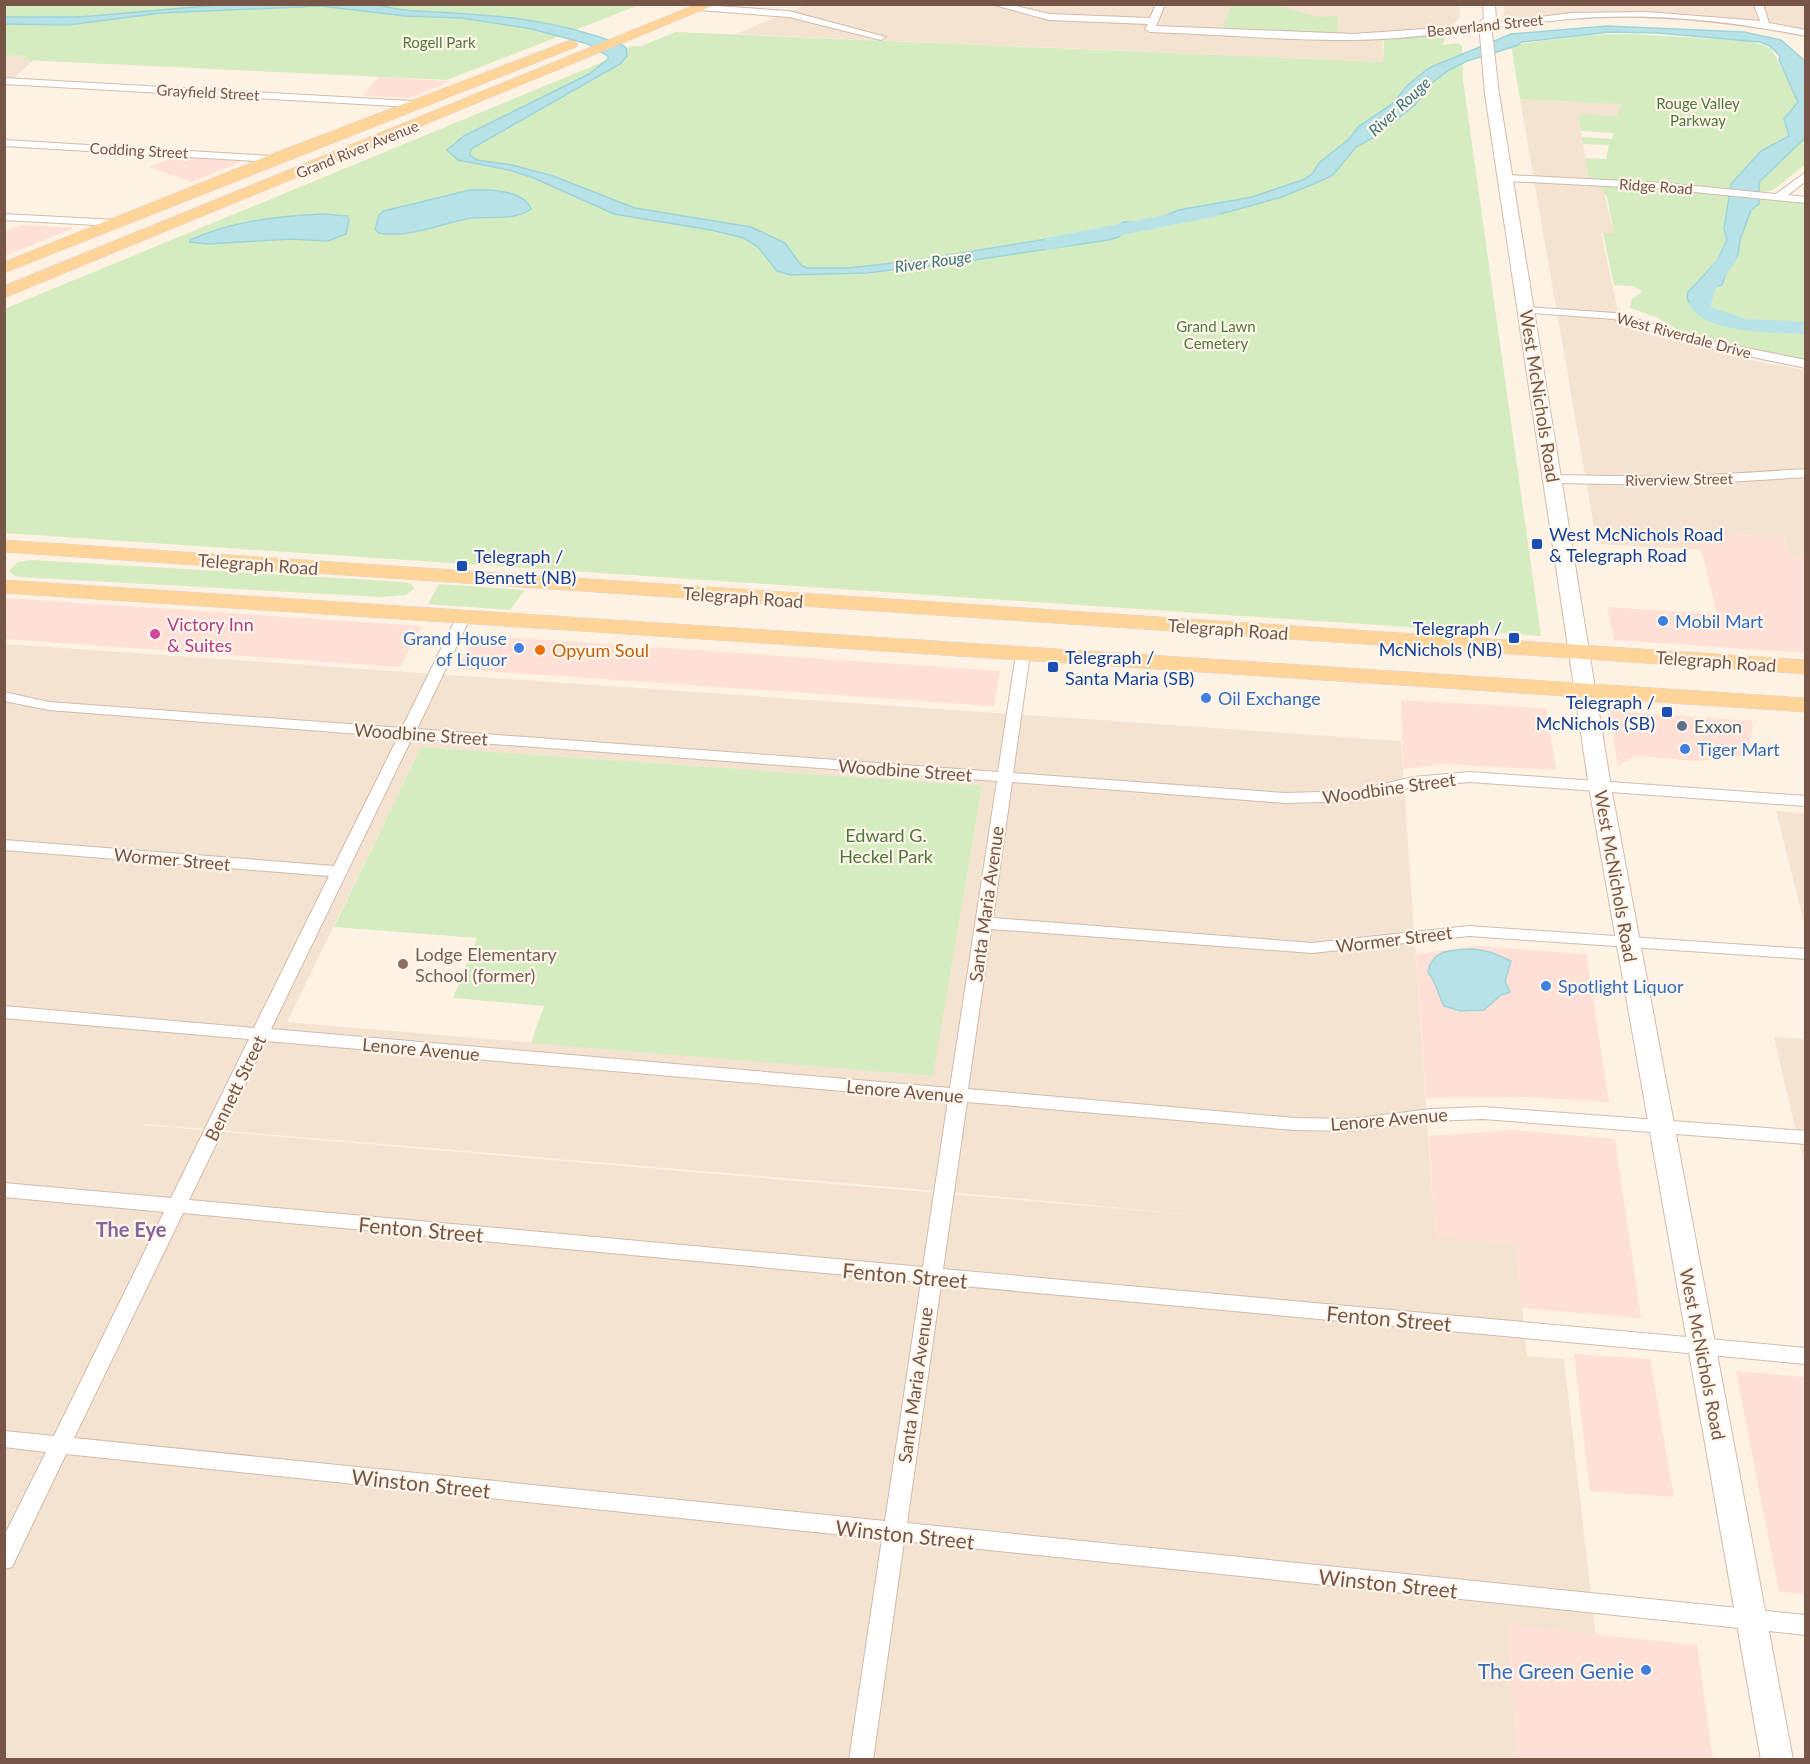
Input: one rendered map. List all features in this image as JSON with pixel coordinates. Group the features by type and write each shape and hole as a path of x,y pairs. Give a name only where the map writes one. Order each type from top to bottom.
{"main road":[{"path":"600,33 675,4"},
{"name":"West McNichols Road","path":"1476,4 1479,20 1485,27 1487,59 1600,787 1778,1760"},
{"name":"West McNichols Road","path":"1485,27 1490,20 1489,4"},
{"name":"Grand River Avenue","path":"4,293 628,39 701,6"},
{"name":"Grand River Avenue","path":"4,268 272,159 577,42"},
{"path":"359,148 373,136 448,106 457,98 437,94"},
{"path":"252,167 247,181 267,186"},
{"path":"55,272 90,251 204,203 201,199 184,195"},
{"name":"Telegraph Road","path":"4,546 1806,667"},
{"path":"4,562 45,549"},
{"path":"389,611 419,595 425,584 415,575"},
{"name":"Telegraph Road","path":"4,586 791,637 1218,668 1806,705"},
{"path":"525,620 521,610 524,604 533,596 542,594 727,605 781,599"},
{"path":"791,637 888,635 1051,646 1069,642 1075,638 1074,626 1052,618"},
{"name":"Telegraph Road","path":"1218,668 1196,661 1189,653 1188,647 1196,641 1210,638 1389,650 1482,645"},
{"name":"Telegraph Road","path":"1767,702 1806,696"}],"street":[{"path":"995,4 1049,17 1153,21 1161,4"},
{"path":"1758,4 1765,23"},
{"path":"701,6 789,14 881,37"},
{"name":"Beaverland Street","path":"1153,21 1150,29 1348,37 1485,27 1550,18 1607,15 1699,17 1765,23 1801,33 1806,39"},
{"name":"Grayfield Street","path":"4,81 412,104"},
{"name":"Codding Street","path":"4,143 272,159"},
{"path":"1775,196 1806,175"},
{"name":"Ridge Road","path":"1507,178 1719,190 1806,200"},
{"path":"4,217 115,223"},
{"name":"West Riverdale Drive","path":"1526,310 1615,315 1713,345 1806,364"},
{"name":"Riverview Street","path":"1553,479 1678,481 1806,473"},
{"name":"Bennett Street","path":"4,1560 464,616"},
{"name":"Santa Maria Avenue","path":"861,1760 1023,654"},
{"name":"Woodbine Street","path":"4,696 49,706 1302,799 1354,796 1413,782 1452,778 1806,801"},
{"name":"Wormer Street","path":"4,845 340,872"},
{"name":"Wormer Street","path":"983,923 1312,948 1366,945 1417,935 1469,931 1628,940 1806,954"},
{"name":"Lenore Avenue","path":"4,1012 1319,1126 1375,1124 1431,1115 1483,1113 1806,1138"},
{"name":"Fenton Street","path":"4,1190 1806,1356"},
{"name":"Winston Street","path":"4,1439 894,1533 1806,1625"}],"shaded area":[{"path":"808,4 1459,4 1460,17 1450,27 1382,31 1383,62 736,34"},
{"path":"1504,5 1805,5 1805,38 1790,30 1723,19 1596,15 1501,24 1504,19"},
{"path":"5,55 28,56 24,60 34,60 14,78 5,77"},
{"path":"379,77 451,81 411,98 363,96"},
{"path":"1520,99 1621,104 1617,116 1578,115 1589,179 1602,185 1614,233 1601,233 1621,324 1651,335 1764,363 1805,370 1805,557 1790,556 1784,538 1698,532 1702,550 1597,544"},
{"path":"173,157 243,161 192,182 149,167"},
{"path":"22,225 74,228 5,256 5,232"},
{"path":"1697,532 1784,538 1790,556 1805,557 1805,653 1614,640 1607,607 1717,614"},
{"path":"4,598 422,626 400,667 5,639"},
{"path":"474,635 1000,671 994,706 457,669"},
{"path":"4,644 1401,741 1435,1236 1516,1244 1527,1356 1564,1359 1610,1759 5,1759","holes":["421,747 982,786 933,1076 287,1022","144,1125 915,1189 1218,1217"]},
{"path":"1401,700 1546,708 1556,770 1442,764 1403,769"},
{"path":"1610,711 1752,721 1753,727 1747,755 1698,761 1635,756 1618,766"},
{"path":"1776,811 1805,813 1805,927"},
{"path":"1476,946 1586,954 1609,1102 1525,1097 1426,1098 1416,954"},
{"path":"1774,1037 1805,1039 1805,1166 1793,1119"},
{"path":"1512,1130 1615,1139 1641,1318 1522,1308 1516,1244 1435,1237 1429,1136"},
{"path":"1574,1354 1650,1359 1674,1497 1590,1491"},
{"path":"1736,1371 1805,1377 1805,1594 1779,1592"},
{"path":"1507,1625 1697,1645 1713,1759 1517,1759"}],"green space":[{"name":"Rogell Park","path":"5,5 639,5 447,80 23,60 27,56 5,55"},
{"path":"1231,5 1274,5 1318,17 1338,16 1337,34 1223,28"},
{"name":"Grand Lawn Cemetery","path":"676,32 1383,62 1384,38 1447,34 1442,45 1459,43 1462,46 1463,80 1541,636 4,533 4,309 598,64 631,46 641,46"},
{"name":"Rouge Valley Parkway","path":"1629,34 1750,41 1771,48 1786,77 1805,78 1805,165 1773,190 1764,192 1589,179 1585,158 1606,159 1609,145 1583,144 1582,137 1612,139 1614,133 1581,131 1578,114 1617,116 1621,104 1520,99 1511,45 1588,35"},
{"path":"1599,186 1721,194 1805,204 1805,362 1756,352 1676,329 1658,318 1630,308 1632,299 1643,291 1632,286 1614,285 1603,233 1614,233 1607,197"},
{"path":"31,560 404,582 412,584 414,589 406,595 380,597 20,577 9,571 18,562"},
{"path":"439,584 525,590 510,610 428,604"},
{"name":"Edward G. Heckel Park","path":"421,747 982,786 933,1076 531,1043 544,1006 453,998 477,938 334,927"}],"water":[{"path":"370,4 405,10 495,16 545,23 570,28 622,45 626,48 627,56 620,64 471,149 470,155 477,160 512,165 553,176 635,208 751,227 785,243 801,265 807,268 849,268 918,260 1065,236 1089,238 1110,234 1123,222 1149,222 1179,210 1252,197 1305,179 1313,173 1319,163 1349,139 1359,126 1391,105 1409,84 1429,68 1511,34 1607,26 1744,32 1781,40 1805,61 1805,138 1759,182 1759,204 1751,210 1740,240 1738,255 1727,269 1722,285 1699,291 1695,295 1700,305 1711,312 1743,320 1805,324 1805,333 1713,322 1693,308 1687,297 1688,292 1717,261 1727,240 1724,229 1731,184 1761,151 1789,136 1784,119 1798,102 1779,60 1780,56 1770,46 1760,42 1658,33 1610,32 1522,42 1516,46 1467,61 1449,70 1433,82 1415,105 1376,136 1356,147 1333,175 1282,197 1196,219 1125,228 1119,237 1108,240 961,262 866,273 791,275 777,271 758,247 744,238 711,230 614,214 534,178 509,170 458,160 447,150 464,136 589,74 608,59 608,56 588,44 532,29 462,18 405,16 321,6 161,13 68,25 5,24 5,17 80,17 218,5"},
{"path":"470,190 513,194 527,203 531,209 517,215 471,218 401,234 379,233 375,229 379,215 384,211"},
{"path":"323,214 347,216 349,220 346,234 328,241 290,239 209,244 190,242 190,240 222,228 239,224 272,218"},
{"path":"1474,949 1490,952 1511,961 1505,981 1510,992 1501,995 1484,1010 1461,1011 1444,1006 1428,972 1430,964 1439,954"}],"waterway":[{"name":"River Rouge","path":"1047,244 1211,212"},
{"name":"River Rouge","path":"1728,258 1705,290 1699,305 1703,311 1744,325 1806,328"}],"place":[{"name":"West McNichols Road & Telegraph Road","path":"1537,544"},
{"name":"Telegraph / Bennett (NB)","path":"462,566"},
{"name":"Mobil Mart","path":"1663,621"},
{"name":"Victory Inn & Suites","path":"155,634"},
{"name":"Telegraph / McNichols (NB)","path":"1514,638"},
{"name":"Grand House of Liquor","path":"519,648"},
{"name":"Opyum Soul","path":"540,650"},
{"name":"Telegraph / Santa Maria (SB)","path":"1053,667"},
{"name":"Oil Exchange","path":"1206,698"},
{"name":"Telegraph / McNichols (SB)","path":"1667,712"},
{"name":"Exxon","path":"1682,726"},
{"name":"Tiger Mart","path":"1685,749"},
{"name":"Lodge Elementary School (former)","path":"403,964"},
{"name":"Spotlight Liquor","path":"1546,986"},
{"name":"The Green Genie","path":"1646,1670"}],"district":[{"name":"The Eye","path":"131,1229"}]}
